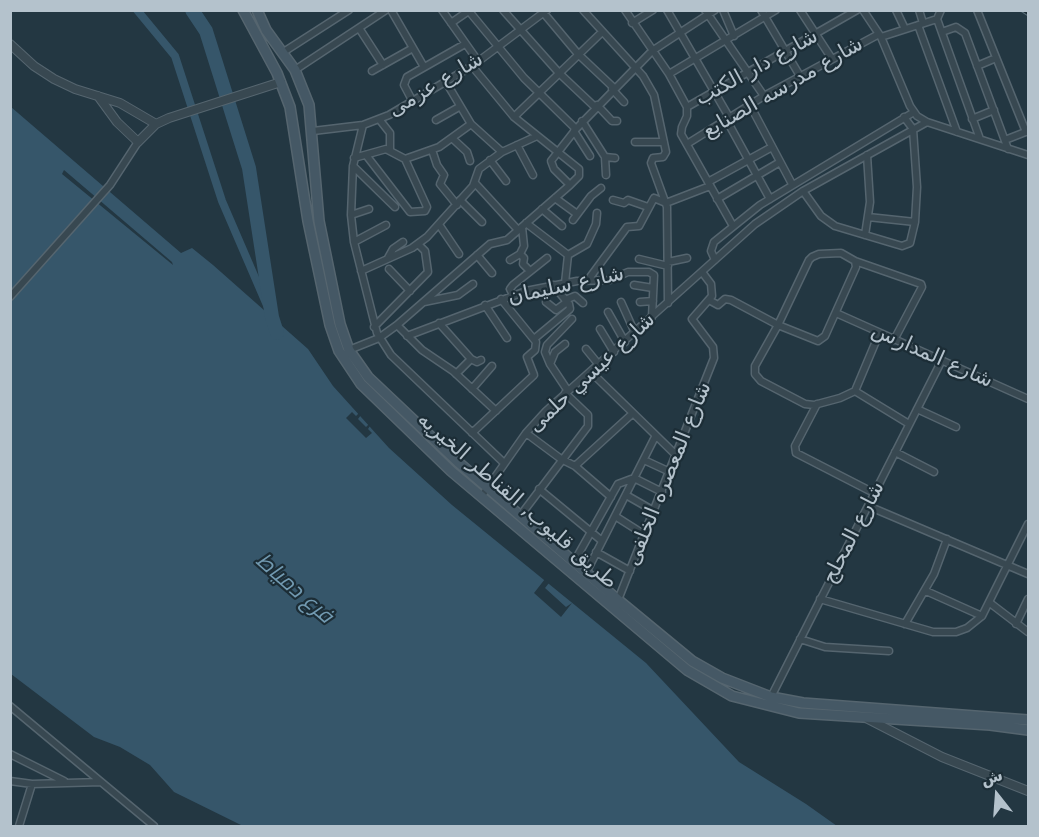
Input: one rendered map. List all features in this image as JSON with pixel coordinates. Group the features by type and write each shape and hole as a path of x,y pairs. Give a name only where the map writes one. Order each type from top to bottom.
{"main road":[{"name":"طريق قليوب, القناطر الخيريه","path":"243,10 281,82 293,120 308,220 330,325 339,351 365,389 481,497 687,670 732,696 766,707 799,713 868,719 1029,720"},
{"name":"طريق قليوب, القناطر الخيريه","path":"257,10 282,53 295,70 305,93 313,131 319,221 340,324 349,350 368,377 520,516 618,600 707,670 771,697 819,705 958,718 1029,730"}],"street":[{"path":"282,53 349,10"},
{"path":"295,70 386,10"},
{"path":"391,10 424,67"},
{"path":"349,350 379,338 397,326 490,243 504,242 522,227 570,185 580,171 558,150 514,117 484,84 465,44 442,10"},
{"path":"503,10 559,73 612,121 617,122"},
{"path":"583,10 644,76 654,95 664,142 664,155 653,158 651,162 666,203 668,303"},
{"path":"625,10 669,74 687,107 687,116 681,130 733,226"},
{"path":"633,23 653,10"},
{"path":"667,10 714,92 770,199"},
{"path":"570,185 552,165 552,157 582,121 652,51 707,12 716,10"},
{"path":"723,10 734,36"},
{"path":"761,10 800,76"},
{"path":"669,74 776,10"},
{"name":"شارع دار الكتب","path":"687,107 857,10"},
{"path":"863,10 880,35 914,112 927,122 1029,155"},
{"path":"896,10 905,29"},
{"path":"919,10 921,24 957,132"},
{"path":"940,10 937,19 980,139"},
{"path":"977,10 1027,132 1005,140"},
{"path":"450,23 469,11 496,47 575,130 590,156"},
{"path":"544,11 578,54 624,102"},
{"name":"شارع عزمى","path":"313,131 363,125 413,102 475,64 544,11"},
{"path":"707,12 750,72 764,96"},
{"path":"805,12 832,58"},
{"name":"شارع مدرسه الصنايع","path":"687,144 764,96 832,58 880,35 937,19"},
{"path":"942,32 956,27 962,29 1008,148"},
{"path":"359,28 383,65"},
{"path":"514,117 602,32"},
{"path":"10,44 34,66 54,79 120,103 156,124"},
{"path":"413,102 404,82 407,77 465,44"},
{"path":"372,71 413,48"},
{"path":"977,66 996,58"},
{"path":"10,297 110,185 138,142 156,124 281,82"},
{"path":"446,82 471,124 502,152"},
{"path":"98,96 117,122 138,142"},
{"path":"750,105 792,184"},
{"path":"436,120 459,107"},
{"path":"972,118 994,110"},
{"path":"715,260 711,251 714,242 733,226 792,184 914,112"},
{"path":"803,191 830,223 902,246 910,243 915,222 917,187 914,129 904,117"},
{"path":"379,119 390,133 390,149"},
{"path":"582,121 605,157 606,175"},
{"name":"شارع عيسي حلمى","path":"481,497 526,433 566,392 614,352 755,224 803,191 927,122"},
{"path":"405,159 432,150 471,124"},
{"path":"363,125 354,158 351,215 354,243 379,338 391,355 504,463"},
{"path":"361,271 418,244 440,226 475,183 476,171 502,152 537,136"},
{"path":"453,138 467,152 471,161"},
{"path":"635,142 664,142"},
{"path":"517,145 533,175"},
{"path":"666,203 709,184 772,147"},
{"path":"354,158 366,155 390,149 405,159 427,207 425,211 410,212 366,155"},
{"path":"432,150 436,165 444,175 440,184 482,222"},
{"path":"865,235 870,186 867,155"},
{"path":"605,157 615,158"},
{"path":"490,160 506,181"},
{"path":"717,199 780,162"},
{"path":"353,166 395,207"},
{"path":"475,183 522,227 568,255"},
{"path":"555,198 575,217 591,196 601,188"},
{"path":"588,280 627,227 639,226 655,197 666,203"},
{"path":"613,200 624,203 628,200 648,207"},
{"path":"351,215 369,209"},
{"path":"542,209 562,226"},
{"path":"568,255 587,244 596,224 597,213"},
{"path":"868,217 915,222"},
{"path":"354,243 386,225"},
{"path":"440,226 450,236 459,254"},
{"path":"510,260 520,254 524,246 522,227"},
{"path":"388,258 393,249 403,242"},
{"path":"375,327 428,272 425,251 418,244"},
{"path":"520,254 524,258 523,264 530,271"},
{"path":"879,334 855,391 817,404 805,404 760,381 755,374 755,366 812,257 819,254 841,254 921,284 922,287 894,340"},
{"path":"477,255 492,273"},
{"path":"565,283 568,255"},
{"path":"513,295 511,287 547,258"},
{"path":"639,259 668,263 687,258"},
{"path":"702,272 711,284 712,296 709,300 718,305 725,299 731,300 777,325 818,341 825,336 836,314 856,267 855,261"},
{"path":"390,270 410,291"},
{"name":"شارع سليمان","path":"407,336 513,295 565,283 614,279 625,272 649,272 654,275 652,317"},
{"path":"423,302 458,295 473,284"},
{"path":"534,339 570,309 553,285"},
{"path":"634,285 653,288"},
{"path":"546,302 556,310 575,296 583,303"},
{"path":"472,433 533,376 533,369 527,357 536,347 534,339 501,299"},
{"name":"شارع المعصره الخلفى","path":"618,600 714,358 713,347 692,319 709,300"},
{"path":"640,302 653,301"},
{"path":"621,302 635,333"},
{"path":"485,305 507,338"},
{"path":"608,312 625,342"},
{"name":"شارع المدارس","path":"836,314 1029,399"},
{"path":"520,516 590,422 586,412 566,392 545,352 553,339 571,321 563,316"},
{"path":"555,322 561,330"},
{"path":"439,323 471,359 477,362 481,360"},
{"path":"397,326 422,350 456,374 496,411"},
{"path":"546,329 553,339"},
{"path":"600,329 614,352"},
{"path":"550,364 555,352 565,344"},
{"path":"586,349 599,365"},
{"path":"456,374 471,359"},
{"name":"شارع المحلج","path":"766,707 942,360"},
{"path":"472,389 492,366"},
{"path":"591,372 677,456"},
{"path":"855,391 909,424"},
{"path":"817,404 795,446 796,453 874,493"},
{"path":"917,409 956,427"},
{"path":"575,466 632,414"},
{"path":"526,433 561,459 575,466 611,497"},
{"path":"586,573 655,437"},
{"path":"895,452 934,472"},
{"path":"644,460 670,472"},
{"path":"574,562 618,484 634,478 662,492"},
{"path":"539,489 602,541"},
{"path":"626,495 654,511"},
{"path":"868,506 1029,574"},
{"path":"615,516 645,535"},
{"path":"820,599 944,633 967,628 982,616 990,603 1029,524"},
{"path":"905,624 926,591 947,539"},
{"path":"596,552 630,571"},
{"path":"926,591 982,616"},
{"path":"1016,624 1029,599"},
{"path":"990,603 1029,632"},
{"path":"800,639 825,647 889,651"},
{"path":"10,706 154,826"},
{"path":"868,719 942,757 1029,791"},
{"path":"10,754 65,782"},
{"path":"10,781 32,784 102,782"},
{"path":"19,826 32,784"}],"water":[{"name":"فرع دمياط","path":"11,107 181,253 192,248 308,349 333,386 389,448 452,505 646,663 739,762 837,826 243,826 174,792 150,765 120,747 94,737 11,674","holes":["64,170 173,265 62,174"]}],"pier":[{"path":"352,412 356,416 359,413 361,415 358,419 366,427 369,424 368,429 372,433 366,438 346,418"},
{"path":"545,579 549,583 545,588 566,607 572,603 561,617 534,593"}],"waterway":[{"path":"137,10 175,56 222,201 272,317"},
{"path":"192,10 206,31 249,168 272,317 277,333"}],"railway":[{"path":"1022,10 1028,14"}]}
